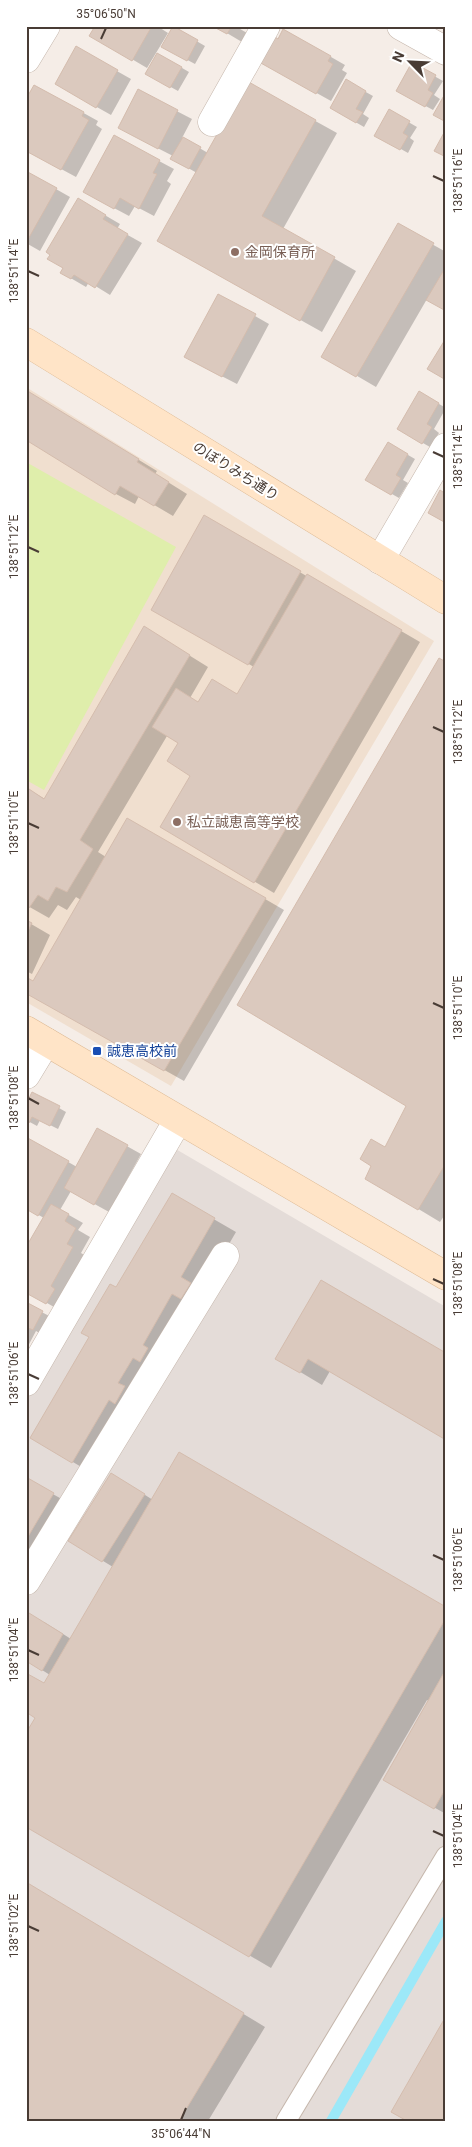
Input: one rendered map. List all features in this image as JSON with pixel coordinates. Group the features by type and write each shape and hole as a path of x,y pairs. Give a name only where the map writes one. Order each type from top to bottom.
{"street":[{"path":"26,59 46,26"},
{"path":"212,122 266,26"},
{"path":"402,26 446,51"},
{"name":"のぼりみち通り","path":"26,342 446,600"},
{"path":"380,560 446,447"},
{"path":"26,1075 36,1036 446,1276"},
{"path":"26,1382 178,1120"},
{"path":"26,1581 225,1256"}],"lane":[{"path":"286,2121 446,1856"}],"shaded area":[{"name":"私立誠恵高等学校","path":"26,387 434,641 171,1086 26,1002"},
{"path":"174,1148 446,1307 446,2121 26,2121 26,1400"}],"green space":[{"path":"26,462 176,547 44,790 26,780"}],"building":[{"path":"95,26 152,26 132,61 89,36"},
{"path":"173,26 198,40 187,61 161,47"},
{"path":"212,26 232,26 227,34"},
{"path":"283,29 331,56 328,61 333,64 316,94 259,62 274,36 278,39"},
{"path":"76,46 118,70 96,108 55,84"},
{"path":"157,53 182,67 170,88 145,74"},
{"path":"412,62 436,75 428,90 433,93 425,107 396,91"},
{"path":"346,79 366,91 356,109 363,112 356,123 330,108"},
{"path":"247,81 316,120 262,216 335,257 300,321 157,241"},
{"path":"34,85 84,112 82,116 89,120 61,170 26,151 26,99"},
{"path":"138,89 178,110 158,149 118,128"},
{"path":"446,92 446,122 433,115"},
{"path":"389,109 410,121 403,133 408,136 400,150 374,136"},
{"path":"446,129 446,157 434,151"},
{"path":"114,135 160,160 153,173 157,174 139,209 120,198 114,209 83,192"},
{"path":"183,137 201,147 189,169 170,159"},
{"path":"26,171 57,188 26,243"},
{"path":"78,198 106,215 103,219 128,234 95,288 74,275 71,279 60,273 63,268 47,259 50,255 46,252"},
{"path":"398,223 434,243 356,377 321,357"},
{"path":"446,269 446,311 426,300"},
{"path":"218,294 256,314 222,377 184,357"},
{"path":"446,338 446,380 427,369"},
{"path":"26,390 139,459 137,462 169,482 154,506 120,486 115,495 26,440"},
{"path":"419,391 439,403 427,424 432,427 422,444 397,429"},
{"path":"388,442 408,454 396,475 401,478 391,495 365,480"},
{"path":"440,490 446,494 446,523 428,513"},
{"path":"204,515 301,571 248,665 151,610"},
{"path":"307,574 402,630 254,883 160,827 190,776 167,761 178,743 152,727 176,688 198,702 212,679 237,694"},
{"path":"144,626 190,655 80,840 93,849 67,892 56,887 48,901 38,895 29,908 26,906 26,787 44,799"},
{"path":"439,658 446,662 446,1163 418,1210 365,1179 371,1166 360,1159 371,1139 385,1147 406,1106 237,1005"},
{"path":"127,818 266,898 164,1071 27,994 29,991 26,989 26,977 33,981"},
{"path":"26,920 32,923 26,935"},
{"path":"32,1092 60,1106 50,1126 32,1117 29,1123 26,1121 26,1104"},
{"path":"97,1128 128,1145 94,1205 64,1188"},
{"path":"26,1137 69,1161 38,1216 26,1209"},
{"path":"172,1193 215,1218 181,1277 191,1283 181,1299 172,1294 143,1345 148,1348 140,1362 133,1358 118,1383 125,1386 115,1404 109,1400 72,1463 30,1438 89,1337 81,1333 110,1284 116,1287"},
{"path":"51,1204 69,1214 65,1221 76,1228 67,1244 73,1247 51,1286 55,1289 46,1304 26,1293 26,1247"},
{"path":"321,1280 446,1353 446,1440 308,1359 300,1373 275,1359"},
{"path":"26,1302 43,1311 33,1330 26,1327"},
{"path":"179,1452 446,1607 446,1618 249,1957 26,1827 26,1733 35,1718 26,1712 26,1673 44,1683"},
{"path":"111,1473 145,1494 102,1562 68,1541"},
{"path":"26,1477 54,1493 26,1540"},
{"path":"29,1613 63,1634 42,1671 26,1661 26,1617"},
{"path":"446,1669 446,1788 434,1809 383,1780"},
{"path":"26,1882 244,2013 179,2121 26,2121"},
{"path":"446,2016 446,2121 407,2121 391,2112"}],"waterway":[{"path":"331,2121 446,1921"}],"place":[{"name":"金岡保育所","path":"235,252"},
{"name":"私立誠恵高等学校","path":"177,822"},
{"name":"誠恵高校前","path":"97,1051"}]}
